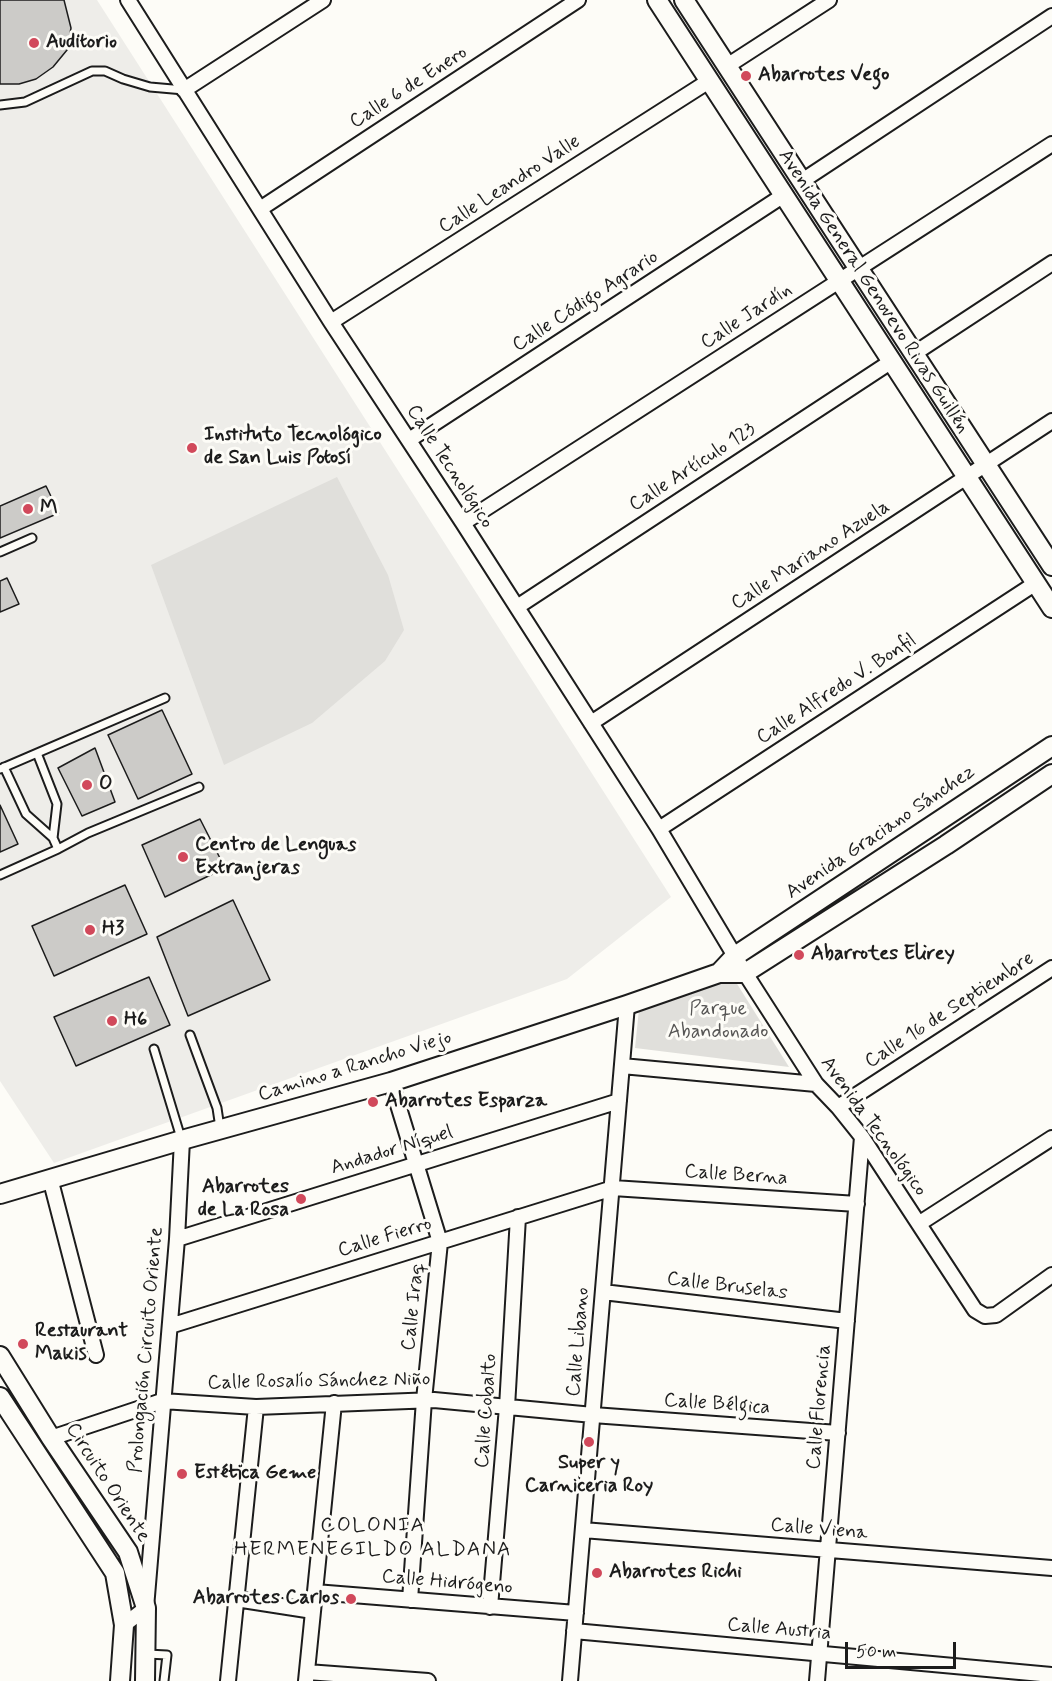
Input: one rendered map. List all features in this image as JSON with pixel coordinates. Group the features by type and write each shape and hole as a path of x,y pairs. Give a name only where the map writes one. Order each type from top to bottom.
{"street":[{"name":"Calle Tecnológico","path":"128,0 659,830 735,956"},
{"path":"184,90 323,0"},
{"name":"Calle 6 de Enero","path":"260,209 578,0"},
{"name":"Avenida General Genovevo Rivas Guillén","path":"657,0 1052,608"},
{"name":"Avenida General Genovevo Rivas Guillén","path":"684,0 1052,566"},
{"path":"727,66 829,0"},
{"path":"802,181 1052,16"},
{"name":"Calle Leandro Valle","path":"332,322 709,81"},
{"name":"Calle Jardín","path":"463,523 1052,144"},
{"name":"Calle Código Agrario","path":"409,441 784,195"},
{"path":"915,353 1052,263"},
{"name":"Calle Artículo 123","path":"517,607 892,361"},
{"name":"Calle Mariano Azuela","path":"591,723 1052,421"},
{"name":"Calle Alfredo V. Bonfil","path":"659,830 1036,583"},
{"name":"Avenida Graciano Sánchez","path":"735,956 1052,746"},
{"path":"745,973 946,845 1052,774"},
{"path":"932,826 946,845"},
{"name":"Camino a Rancho Viejo","path":"719,973 735,956"},
{"name":"Avenida Tecnológico","path":"735,956 816,1084 862,1137 975,1310 985,1316 996,1315 1052,1275"},
{"name":"Calle 16 de Septiembre","path":"838,1107 1052,968"},
{"name":"Camino a Rancho Viejo","path":"0,1194 391,1082 719,973 745,973"},
{"name":"Calle Libano","path":"570,1681 627,1005"},
{"path":"622,1066 816,1084"},
{"name":"Calle Iraq","path":"391,1082 440,1242 424,1400 410,1600"},
{"name":"Andador Níquel","path":"177,1239 619,1101"},
{"name":"Calle Florencia","path":"817,1681 862,1137"},
{"path":"920,1223 1052,1137"},
{"name":"Prolongación Circuito Oriente","path":"146,1608 177,1239 182,1140"},
{"path":"50,1178 96,1356"},
{"name":"Calle Berna","path":"613,1188 857,1204"},
{"name":"Calle Fierro","path":"170,1326 613,1188"},
{"name":"Calle Cobalto","path":"490,1606 507,1407 518,1217"},
{"name":"Calle Bruselas","path":"603,1292 847,1321"},
{"name":"Circuito Oriente","path":"0,1356 51,1438 128,1552 146,1608 145,1681"},
{"path":"0,1397 115,1573 124,1625 120,1681"},
{"name":"Calle Rosalío Sánchez Niño","path":"51,1438 162,1401 256,1407 424,1400 592,1415"},
{"path":"334,1402 306,1677 428,1681"},
{"path":"228,1681 256,1407"},
{"name":"Calle Bélgica","path":"592,1415 838,1433"},
{"path":"84,1526 102,1514"},
{"name":"Calle Viena","path":"583,1530 1052,1568"},
{"name":"Calle Hidrógeno","path":"315,1592 576,1613"},
{"path":"236,1599 313,1611"},
{"path":"124,1625 146,1608"},
{"name":"Calle Austria","path":"574,1632 1052,1675"}],"lane":[{"path":"0,105 25,102 92,71 105,71 150,87 184,90"},
{"path":"0,552 32,538"},
{"path":"53,838 26,814 2,768 165,698"},
{"path":"37,753 57,804 53,838 57,849"},
{"path":"0,875 88,833 199,787"},
{"path":"190,1035 217,1108 221,1130"},
{"path":"154,1049 182,1140"},
{"path":"145,1654 167,1655 165,1681"}],"shaded area":[{"name":"Instituto Tecnológico de San Luis Potosí","path":"0,0 97,0 671,897 567,979 54,1163 0,1081"}],"green space":[{"path":"337,477 388,575 404,630 385,661 312,723 224,765 151,565"},
{"name":"Parque Abandonado","path":"734,979 789,1067 635,1048 639,1009"}],"building":[{"name":"Auditorio","path":"0,0 64,0 71,28 67,50 53,67 36,79 19,84 0,84"},
{"name":"M","path":"46,486 59,513 0,538 0,506"},
{"path":"7,578 19,604 0,612 0,581"},
{"path":"162,710 192,774 138,799 108,735"},
{"name":"O","path":"95,748 115,802 82,816 58,768"},
{"path":"0,805 18,844 0,852"},
{"name":"Centro de Lenguas Extranjeras","path":"200,819 225,868 165,897 142,845"},
{"name":"H3","path":"125,885 147,934 54,976 32,926"},
{"path":"233,900 270,980 188,1016 157,937"},
{"name":"H6","path":"149,977 170,1025 76,1066 54,1017"}],"place":[{"name":"Auditorio","path":"34,43"},
{"name":"Abarrotes Vego","path":"746,76"},
{"name":"Instituto Tecnológico de San Luis Potosí","path":"192,448"},
{"name":"M","path":"28,509"},
{"name":"O","path":"87,785"},
{"name":"Centro de Lenguas Extranjeras","path":"183,857"},
{"name":"H3","path":"90,930"},
{"name":"Abarrotes Elirey","path":"799,955"},
{"name":"H6","path":"112,1021"},
{"name":"Abarrotes Esparza","path":"373,1102"},
{"name":"Abarrotes de La Rosa","path":"301,1199"},
{"name":"Restaurant Makis","path":"23,1344"},
{"name":"Super y Carniceria Roy","path":"589,1442"},
{"name":"Estética Geme","path":"182,1474"},
{"name":"Abarrotes Richi","path":"597,1573"},
{"name":"Abarrotes Carlos","path":"351,1599"}],"district":[{"name":"COLONIA HERMENEGILDO ALDANA","path":"373,1539"}]}
